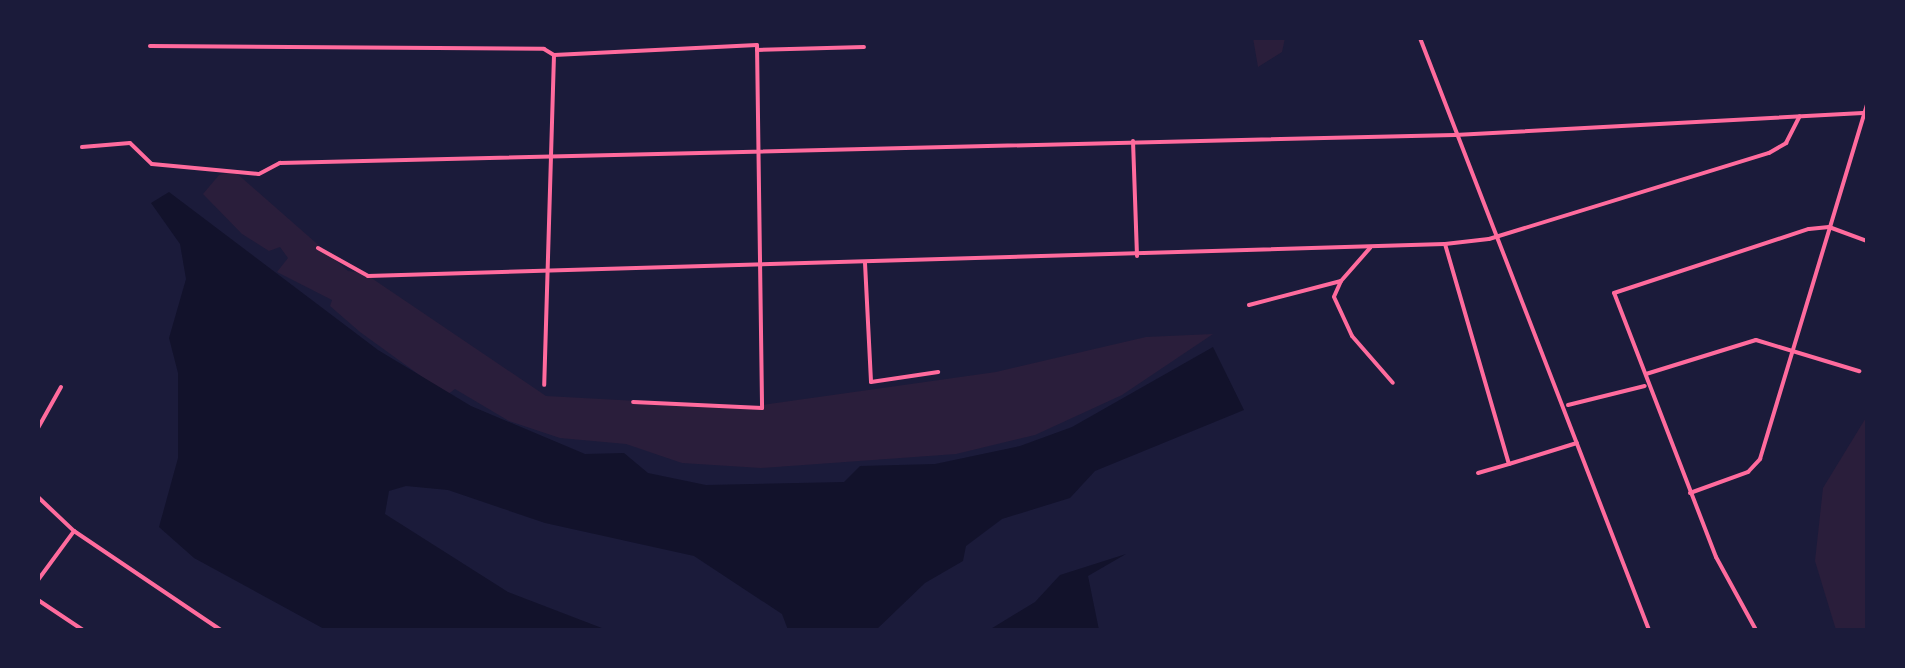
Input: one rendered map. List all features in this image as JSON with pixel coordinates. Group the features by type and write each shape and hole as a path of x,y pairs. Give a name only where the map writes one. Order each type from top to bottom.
{"street":[{"path":"1420,38 1455,135 1568,405 1577,443 1649,630"},
{"path":"150,46 544,49 554,55 633,46 864,47"},
{"path":"633,402 762,408 757,47"},
{"path":"544,385 545,271 554,55"},
{"path":"1690,493 1748,472 1760,459 1860,113 1867,104"},
{"path":"82,147 130,143 152,164 259,174 280,163 549,159 1133,141 1455,135 1867,113"},
{"path":"318,248 375,273 1137,256 1445,244 1495,233 1769,153 1786,143 1800,116"},
{"path":"1133,141 1137,256"},
{"path":"1756,630 1690,493 1645,386 1646,374 1614,293 1829,227 1867,241"},
{"path":"1445,244 1509,464"},
{"path":"1370,248 1341,281 1334,297 1352,336 1393,383"},
{"path":"865,263 871,382 938,372"},
{"path":"1249,305 1341,281"},
{"path":"1646,374 1756,340 1793,348 1859,371"},
{"path":"1568,405 1645,386"},
{"path":"38,428 61,387"},
{"path":"1478,473 1577,443"},
{"path":"38,497 74,531 221,630"},
{"path":"38,580 74,531"},
{"path":"38,600 83,630"}],"shaded area":[{"path":"1253,38 1285,38 1282,52 1258,67"},
{"path":"234,171 348,271 364,273 546,396 747,407 996,372 1146,337 1213,334 1122,395 1035,435 956,454 761,468 682,463 626,444 560,438 509,421 455,389 447,395 360,332 330,306 332,300 277,272 288,258 280,247 269,251 242,234 203,194 219,175"},
{"path":"169,192 378,350 471,406 585,454 624,453 648,473 706,485 844,482 860,466 935,464 1020,446 1072,427 1213,347 1244,410 1095,471 1070,498 1002,519 966,546 963,561 925,583 876,630 788,630 782,614 694,556 545,523 448,490 406,486 389,491 385,514 508,592 607,630 326,630 194,558 159,527 178,458 178,373 169,338 186,279 180,244 151,203"},
{"path":"1867,416 1867,630 1836,630 1815,561 1823,488"},
{"path":"1126,554 1088,576 1099,630 989,630 1035,602 1060,575"}]}
